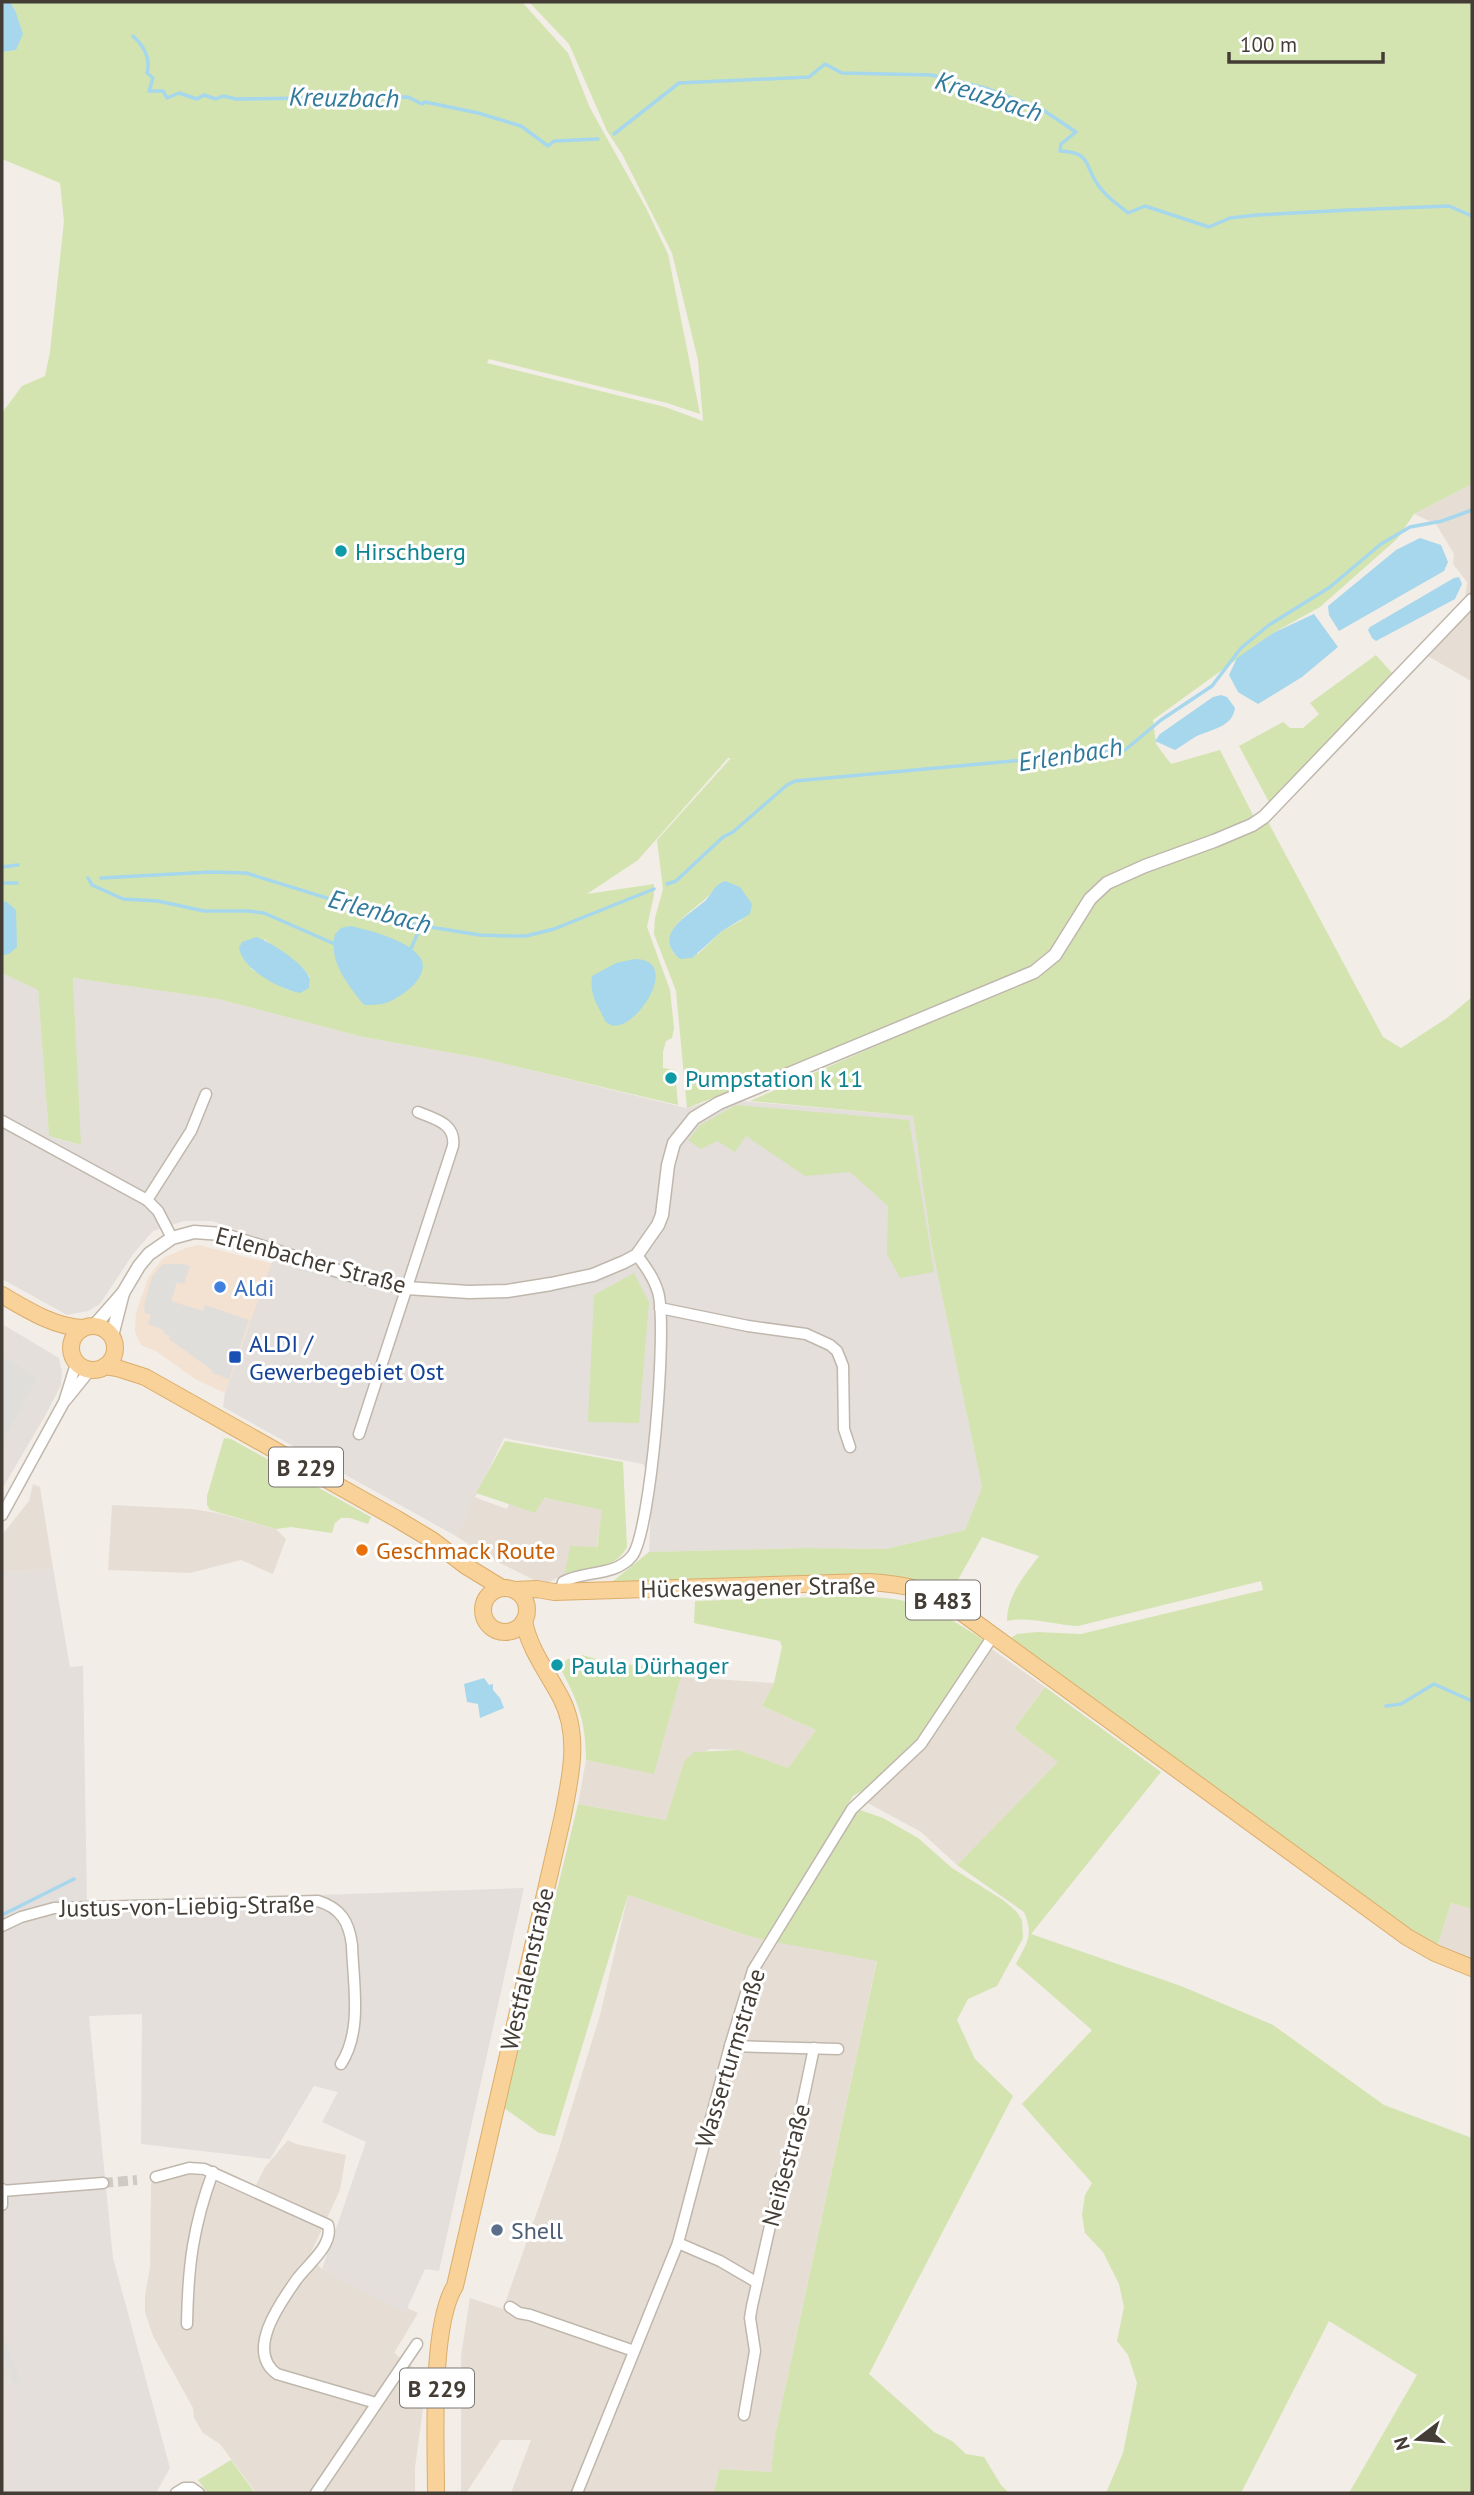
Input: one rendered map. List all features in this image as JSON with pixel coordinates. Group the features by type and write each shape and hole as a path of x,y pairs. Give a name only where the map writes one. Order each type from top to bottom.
{"main road":[{"path":"2,1295 33,1313 67,1341 82,1367 99,1368 113,1359 114,1342 104,1328 74,1328 33,1313"},
{"path":"73,1353 73,1338 88,1327"},
{"name":"B 229","path":"114,1342 145,1377"},
{"name":"B 229","path":"99,1368 117,1368 145,1377 408,1526 449,1551 466,1566 508,1589"},
{"name":"B 229","path":"466,1566 485,1600"},
{"name":"Hückeswagener Straße","path":"508,1589 558,1592 792,1584 898,1584 922,1590 936,1596 993,1636 1407,1937 1435,1953 1472,1968"},
{"path":"508,1589 523,1598 525,1614 516,1629 507,1632 492,1628 483,1611 485,1600 491,1592 508,1589"},
{"name":"Hückeswagener Straße","path":"525,1614 536,1599 558,1592"},
{"name":"Westfalenstraße","path":"436,2493 438,2366 446,2305 455,2286 569,1788 573,1745 569,1716 537,1657 525,1614"},
{"name":"Westfalenstraße","path":"507,1632 514,1635 537,1657"},
{"name":"Westfalenstraße","path":"446,2493 446,2365 456,2307 455,2286"}],"street":[{"path":"558,1592 563,1582 568,1579 617,1568 633,1555 636,1548 649,1479 659,1397 660,1308 659,1293 653,1278 637,1255 658,1225 671,1154 689,1122 719,1103 1034,972 1055,956 1090,899 1107,883 1214,841 1264,817 1472,600"},
{"path":"147,1199 191,1131 206,1094"},
{"path":"359,1434 454,1139 453,1133 444,1123 418,1112"},
{"path":"2,1121 147,1199 158,1211 172,1238"},
{"name":"Erlenbacher Straße","path":"88,1327 123,1293 144,1259 172,1238 194,1232 222,1234 351,1275 406,1288 469,1292 534,1287 593,1275 637,1255"},
{"name":"Erlenbacher Straße","path":"114,1342 123,1293"},
{"path":"660,1308 748,1326 806,1334 830,1345 837,1351 843,1367 844,1429 849,1447"},
{"path":"64,1402 75,1367 73,1353"},
{"path":"2,1515 64,1402 87,1374 99,1368"},
{"name":"Wasserturmstraße","path":"577,2493 678,2243 753,1970 852,1809 921,1744 993,1636"},
{"name":"Justus-von-Liebig-Straße","path":"2,1926 21,1917 54,1908 318,1901 330,1905 342,1914 350,1930 352,1945 353,2037 349,2053 341,2064"},
{"path":"730,2046 838,2049"},
{"name":"Neißestraße","path":"744,2415 755,2351 750,2318 756,2281 781,2177 790,2162 814,2048"},
{"path":"156,2178 189,2168 213,2172 328,2225 329,2237 289,2292 263,2341 265,2362 276,2374 376,2403"},
{"path":"187,2324 192,2244 198,2212 213,2172"},
{"path":"2,2205 2,2190 103,2183"},
{"path":"678,2243 720,2260 756,2281"},
{"path":"510,2307 519,2313 634,2351"},
{"path":"316,2493 417,2344"},
{"path":"176,2493 184,2488 192,2488 199,2493"}],"shaded area":[{"path":"1472,484 1472,606 1465,599 1467,582 1453,564 1454,554 1436,524 1414,514"},
{"path":"1472,608 1472,680 1471,681 1426,655"},
{"path":"2,973 38,989 49,1136 80,1145 73,978 218,999 363,1037 485,1059 686,1108 719,1099 913,1116 931,1243 982,1487 965,1530 886,1549 649,1552 652,1485 643,1464 504,1438 456,1536 223,1407 225,1393 278,1245 212,1221 184,1221 153,1231 133,1254 100,1304 88,1311 67,1315 2,1279"},
{"path":"199,1245 273,1264 225,1393 195,1379 156,1351 141,1345 135,1332 136,1313 149,1276 163,1258"},
{"path":"238,1245 318,1272 371,1286 363,1288 312,1274 244,1252"},
{"path":"163,1264 190,1266 184,1284 177,1282 171,1301 203,1311 205,1305 249,1320 229,1379 212,1373 212,1370 169,1339 170,1336 163,1333 164,1330 148,1324 151,1315 144,1312 145,1301 152,1277"},
{"path":"614,1274 608,1280 570,1290 499,1300 499,1296 588,1282"},
{"path":"2,1324 59,1358 62,1372 61,1385 2,1489"},
{"path":"2,1357 38,1377 2,1442"},
{"path":"33,1484 40,1487 53,1568 2,1571 2,1535 29,1501"},
{"path":"513,1492 603,1510 592,1570 563,1575 549,1582 538,1582 494,1560 456,1536 474,1497 507,1509"},
{"path":"112,1505 217,1513 276,1529 286,1539 273,1574 241,1560 190,1573 108,1570"},
{"path":"53,1568 70,1667 83,1666 87,1903 524,1888 439,2271 425,2269 405,2313 322,2269 366,2142 322,2122 338,2092 314,2086 270,2159 141,2144 142,2014 89,2016 113,2258 170,2468 156,2493 2,2493 2,1571"},
{"path":"989,1647 1045,1687 1014,1729 1059,1762 957,1865 921,1832 866,1802"},
{"path":"681,1677 774,1683 762,1706 816,1730 788,1768 739,1750 710,1749 684,1761 667,1820 578,1804 586,1760 654,1773"},
{"path":"628,1895 748,1936 877,1960 775,2435 771,2472 719,2469 714,2493 511,2493 531,2440 501,2440 466,2493 461,2493 461,2356 470,2298 503,2309 558,2152 600,2015"},
{"path":"1451,1903 1472,1909 1472,1963 1437,1947"},
{"path":"288,2140 346,2155 340,2190 309,2257 322,2269 418,2313 394,2353 427,2378 415,2468 415,2493 256,2493 220,2444 203,2433 194,2418 193,2408 153,2336 145,2312 150,2267 151,2183 183,2175 199,2175 250,2197 265,2167"},
{"path":"4,2338 21,2382 13,2384 2,2353"}],"green space":[{"path":"10,2 522,2 568,53 590,108 646,208 668,254 700,414 667,403 489,359 487,363 665,407 703,421 698,360 672,253 622,154 607,131 569,44 529,2 1472,2 1472,484 1414,514 1397,539 1320,607 1273,633 1153,720 1156,744 1171,764 1220,750 1254,817 1114,872 1099,882 1080,903 1055,949 1031,968 687,1108 676,991 654,934 655,918 663,889 657,840 731,758 728,758 638,860 587,894 654,884 647,927 670,990 674,1028 672,1038 666,1041 663,1068 675,1070 678,1105 485,1059 363,1037 218,999 73,978 81,1145 49,1136 38,990 2,973 2,413 22,386 45,376 64,221 60,183 2,159 2,52 16,50 15,10","holes":["713,891 742,920 722,931 698,954 674,954 671,943 676,926","378,934 413,950 413,984 396,997 385,1001 364,1005 342,974","264,939 303,968 310,977 288,990 251,969"]},
{"path":"1376,655 1392,673 1269,802 1239,746 1283,722 1290,728 1303,728 1319,714 1310,703"},
{"path":"1267,820 1383,1037 1401,1048 1447,1018 1472,997 1472,1909 1451,1903 1437,1947 1409,1931 1011,1638 1017,1634 1037,1632 1081,1634 1263,1590 1261,1581 1078,1626 1033,1620 1007,1621 1013,1594 1039,1556 982,1537 950,1594 926,1582 890,1575 612,1582 649,1552 886,1549 965,1530 982,1487 931,1243 913,1116 750,1101 1038,975 1103,893 1123,880 1191,856 1255,829"},
{"path":"736,1105 909,1120 934,1272 900,1278 887,1254 888,1206 850,1172 805,1176 746,1136 735,1152 717,1141 701,1149 688,1140 700,1125"},
{"path":"634,1273 649,1302 639,1423 588,1422 594,1295"},
{"path":"224,1438 231,1439 371,1517 368,1524 341,1518 335,1523 332,1533 291,1527 276,1529 210,1510 207,1496"},
{"path":"505,1441 623,1462 627,1547 622,1555 600,1568 565,1573 570,1546 597,1547 602,1510 544,1498 535,1513 476,1493"},
{"path":"877,1597 909,1602 956,1623 982,1639 982,1643 943,1708 911,1749 874,1783 853,1796 766,1940 628,1895 555,2136 539,2133 504,2108 578,1804 666,1820 684,1761 694,1752 739,1750 788,1768 816,1730 762,1706 774,1683 782,1647 780,1641 694,1623 695,1601"},
{"path":"582,1655 607,1662 670,1669 681,1677 654,1774 586,1760 580,1712 559,1666 568,1659"},
{"path":"1045,1687 1161,1772 1031,1934 1181,1986 1273,2025 1384,2105 1472,2138 1472,2493 1349,2493 1417,2375 1329,2321 1241,2493 1106,2493 1123,2453 1137,2383 1128,2355 1117,2341 1124,2307 1119,2284 1103,2252 1085,2233 1082,2215 1085,2195 1092,2183 1022,2104 1092,2030 1016,1964 1029,1933 1024,1912 957,1865 1058,1762 1014,1729"},
{"path":"860,1810 883,1818 918,1838 952,1868 1003,1900 1022,1920 1023,1938 997,1986 968,1999 957,2020 975,2059 1013,2096 869,2374 934,2432 952,2441 966,2454 984,2457 1009,2493 714,2493 719,2469 771,2472 775,2435 877,1961 775,1942 855,1812"},
{"path":"231,2460 255,2493 208,2493 198,2480"}],"water":[{"path":"2,2 10,2 23,34 16,50 2,52"},
{"path":"1420,538 1441,545 1448,562 1444,571 1339,631 1329,615 1328,606 1396,550"},
{"path":"1459,577 1462,584 1455,599 1376,641 1372,638 1368,630 1370,627"},
{"path":"1314,614 1338,647 1302,677 1258,704 1238,692 1229,675 1237,658 1273,633"},
{"path":"1213,697 1227,697 1235,708 1230,720 1225,724 1195,737 1175,750 1155,741 1160,734"},
{"path":"725,881 740,887 752,904 750,914 722,931 692,958 680,959 672,950 671,933 683,918"},
{"path":"2,901 16,910 17,947 9,954 2,955"},
{"path":"350,926 390,937 417,954 423,968 412,987 386,1003 364,1005 341,972 334,954 335,934 341,928"},
{"path":"256,937 294,959 306,972 309,988 300,993 292,991 273,983 247,964 239,948 242,942"},
{"path":"635,959 649,962 655,971 655,983 642,1008 631,1019 621,1025 611,1025 604,1020 595,999 592,976 616,963"},
{"path":"484,1678 489,1685 493,1684 493,1690 504,1708 480,1718 478,1704 467,1702 464,1684"}],"waterway":[{"name":"Kreuzbach","path":"133,36 147,57 147,73 153,78 149,91 163,91 167,98 179,93 197,99 204,95 216,99 223,96 236,99 408,97 422,104 425,102 478,113 521,126 548,146 554,141 598,139"},
{"name":"Kreuzbach","path":"614,134 679,83 809,77 825,64 842,73 931,75 985,88 1040,108 1076,132 1061,144 1060,151 1071,152 1084,159 1096,183 1128,213 1145,206 1209,227 1230,218 1349,210 1449,206 1472,216"},
{"name":"Erlenbach","path":"667,884 676,881 723,837 733,832 795,781 1045,758 1058,760 1084,753 1125,750 1161,720 1212,686 1241,648 1269,625 1330,587 1381,544 1410,527 1442,521 1472,510"},
{"name":"Erlenbach","path":"2,867 18,865"},
{"name":"Erlenbach","path":"101,878 211,872 246,873 411,924 480,935 509,936 526,936 554,929 654,889"},
{"path":"88,878 92,885 123,899 158,901 204,911 264,913 337,945"},
{"path":"2,883 17,883"},
{"path":"409,953 421,926"},
{"path":"1386,1706 1401,1704 1434,1684 1472,1701"},
{"path":"2,1915 74,1879"}],"tunnel":[{"path":"103,2183 137,2180"}],"place":[{"name":"Hirschberg","path":"341,551"},
{"name":"Pumpstation k 11","path":"671,1078"},
{"name":"Aldi","path":"220,1287"},
{"name":"ALDI / Gewerbegebiet Ost","path":"235,1357"},
{"name":"Geschmack Route","path":"362,1550"},
{"name":"Paula Dürhager","path":"557,1665"},
{"name":"Shell","path":"497,2230"}]}
